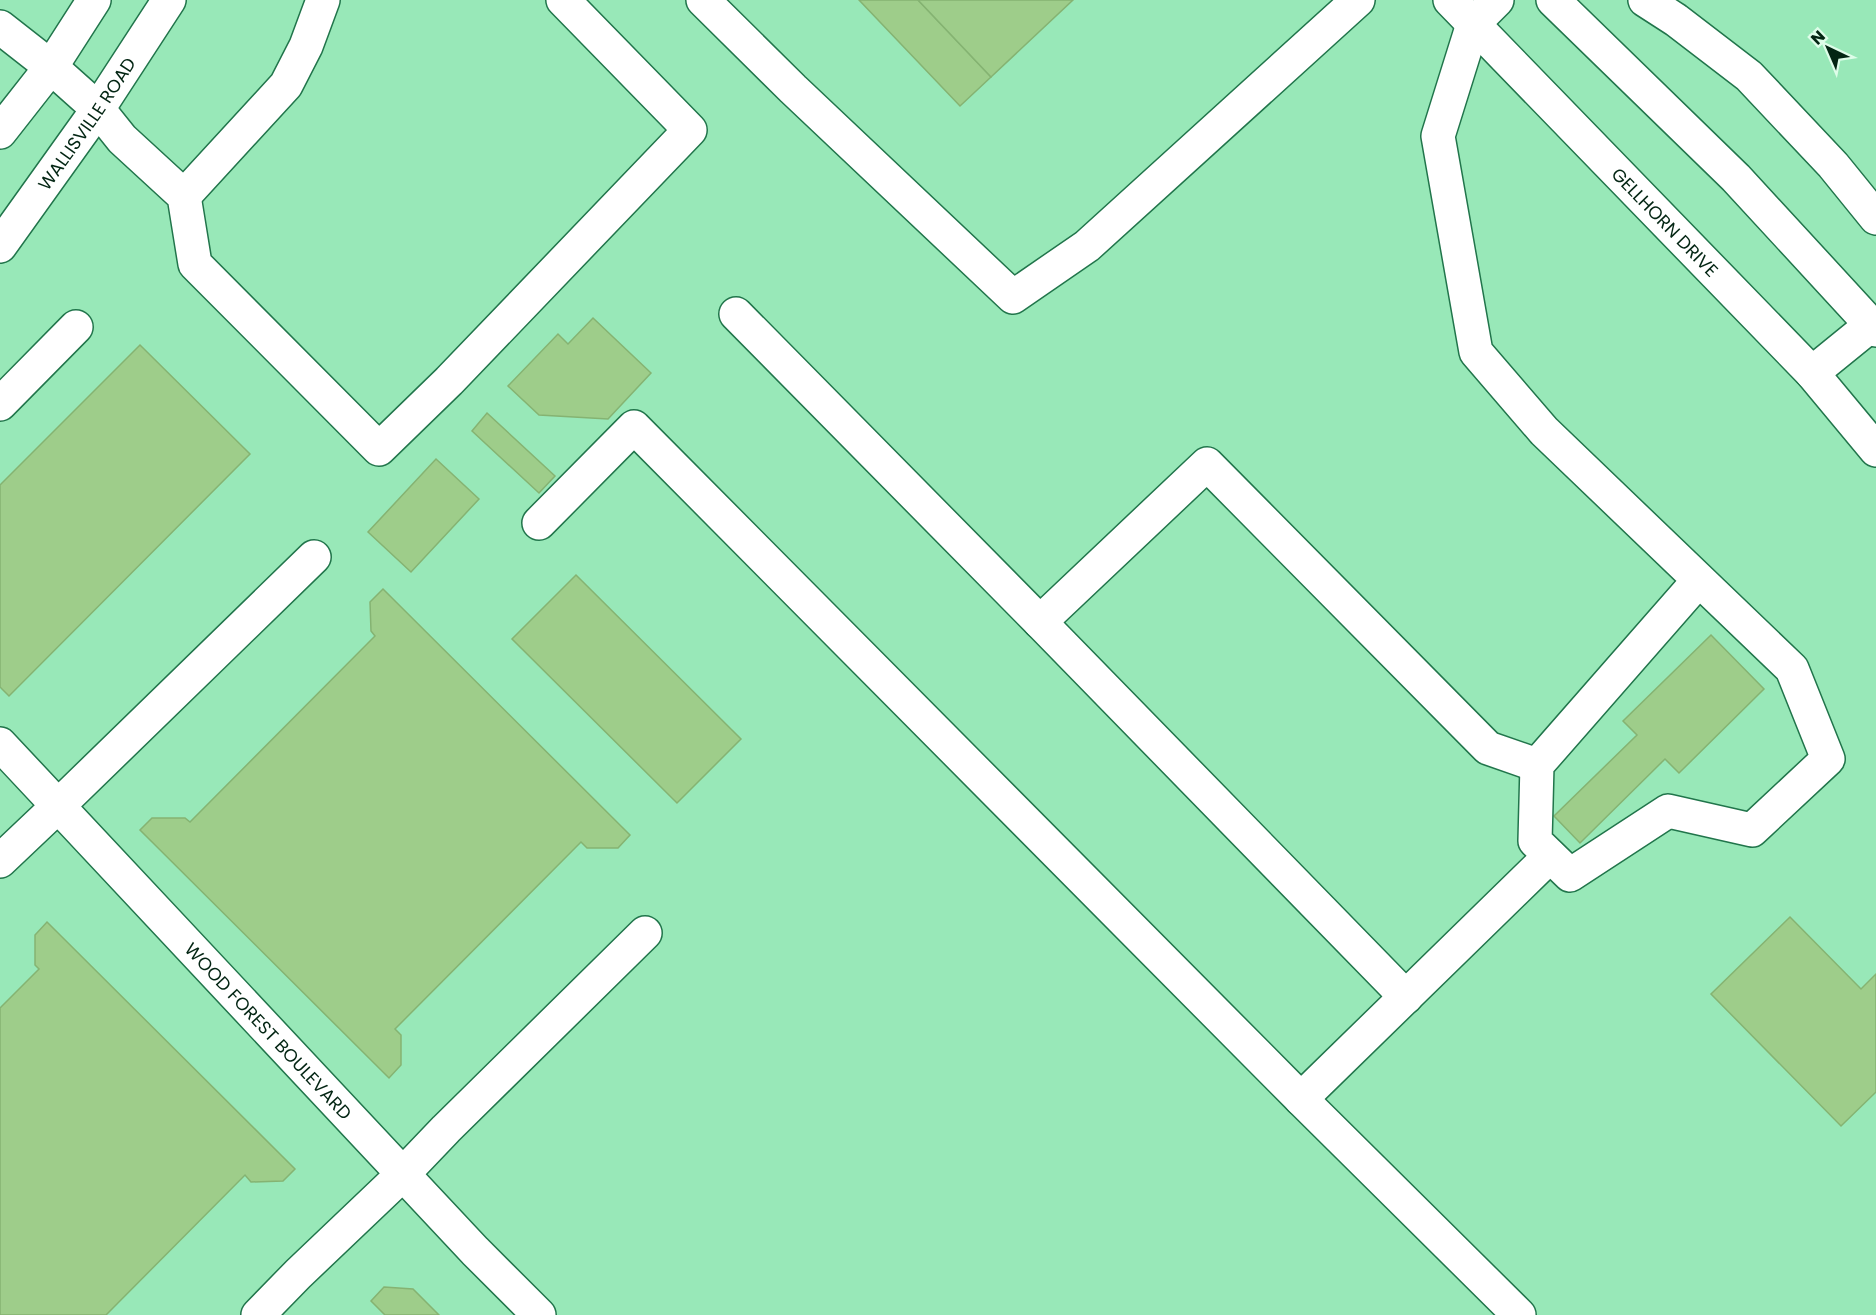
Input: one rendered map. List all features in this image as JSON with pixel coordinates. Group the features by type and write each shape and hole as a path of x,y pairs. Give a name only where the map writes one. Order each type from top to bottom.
{"main road":[{"path":"0,132 51,67 94,0"},
{"name":"WALLISVILLE ROAD","path":"0,246 98,109 169,0"},
{"path":"184,196 286,85 306,46 323,0"},
{"path":"0,27 51,67 98,109 122,139 184,196 195,264 379,449 449,381 690,130 563,0"},
{"path":"703,0 793,89 1013,297 1087,246 1358,0"},
{"name":"GELLHORN DRIVE","path":"1450,0 1812,373 1876,450"},
{"path":"1497,0 1473,24 1438,136 1476,352 1544,431 1792,669 1828,759 1752,830 1668,811 1570,875 1535,841 1538,765 1699,580"},
{"path":"1553,0 1736,178 1874,328 1812,373"},
{"path":"1645,0 1676,20 1749,76 1833,165 1876,218"},
{"path":"736,314 1406,997"},
{"path":"0,404 76,327"},
{"path":"539,523 634,427 1301,1099 1519,1315"},
{"path":"1040,622 1207,464 1488,748 1538,765"},
{"path":"0,861 314,557"},
{"name":"WOOD FOREST BOULEVARD","path":"0,744 403,1174 539,1315"},
{"path":"1301,1099 1550,856"},
{"path":"258,1315 645,933"}],"building":[{"path":"859,0 918,0 991,77 960,106"},
{"path":"918,0 1073,0 991,77"},
{"path":"593,318 651,373 608,419 539,415 508,386 558,334 568,344"},
{"path":"140,345 250,454 9,696 0,687 0,485"},
{"path":"487,413 555,476 539,493 472,431"},
{"path":"436,459 479,499 411,572 368,532"},
{"path":"576,575 741,739 677,803 512,639"},
{"path":"383,589 630,835 618,848 587,848 581,842 395,1029 401,1035 401,1065 389,1078 140,830 152,818 185,818 190,822 375,636 371,631 370,602"},
{"path":"1711,635 1764,689 1679,773 1665,759 1580,843 1554,816 1637,735 1623,721"},
{"path":"1790,917 1861,989 1876,974 1876,1092 1841,1126 1711,994"},
{"path":"47,922 295,1169 283,1181 251,1182 245,1175 106,1315 0,1315 0,1008 39,969 35,965 35,935"},
{"path":"384,1287 413,1289 439,1315 385,1315 371,1301"}]}
